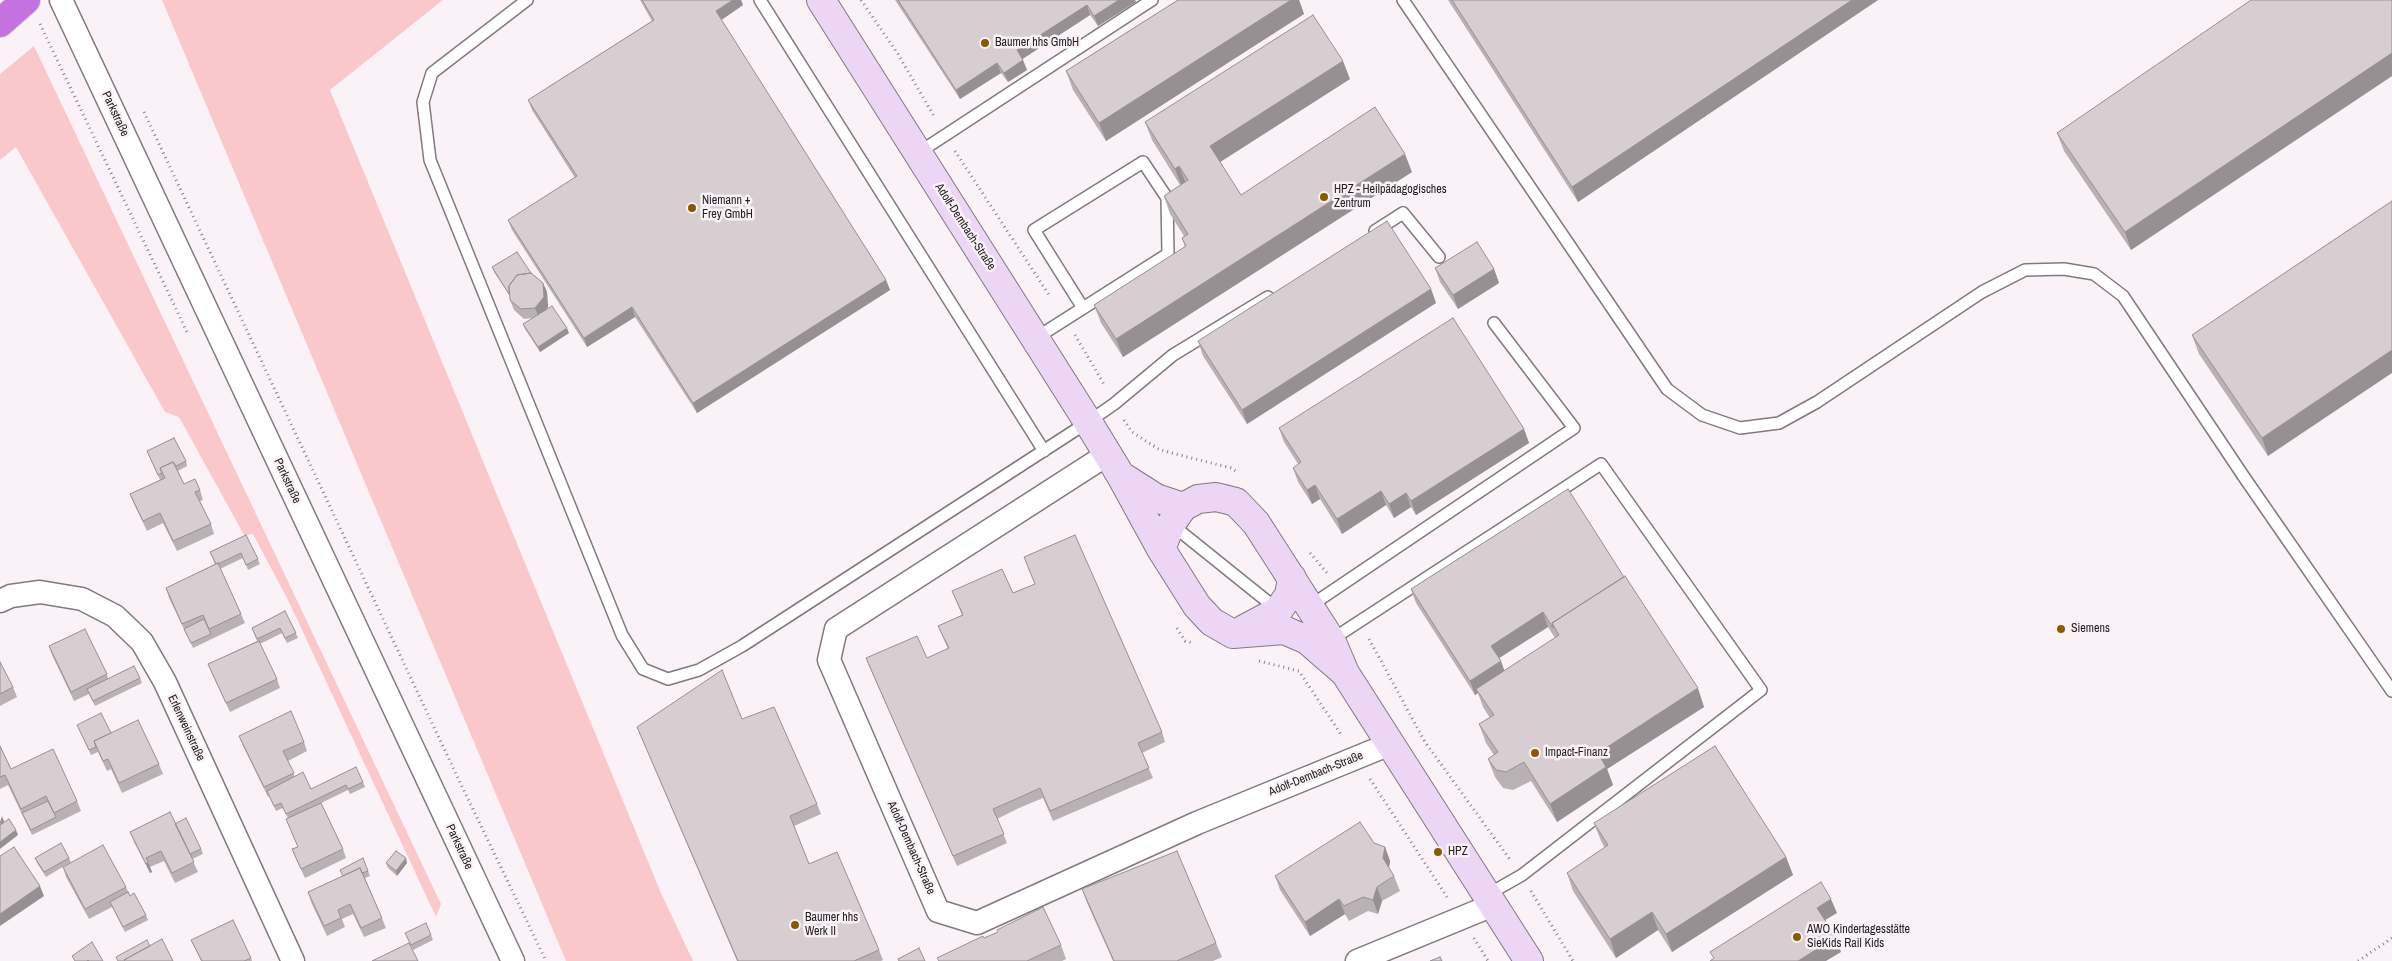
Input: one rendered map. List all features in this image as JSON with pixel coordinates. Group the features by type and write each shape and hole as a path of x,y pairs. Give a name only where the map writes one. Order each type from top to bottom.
{"highway":[{"path":"0,23 32,9"}],"main road":[{"name":"Adolf-Dembach-Straße","path":"821,0 1036,338 1114,465 1161,549 1197,606 1212,622 1233,634"},
{"name":"Adolf-Dembach-Straße","path":"1114,465 1177,515"},
{"path":"1161,549 1177,515 1198,499 1216,496 1236,502 1256,523 1310,606 1319,640 1345,673 1529,961"},
{"path":"1233,634 1278,611 1289,595 1292,578"},
{"path":"1233,634 1284,630 1319,640"}],"street":[{"name":"Parkstraße","path":"61,0 513,961"},
{"name":"Adolf-Dembach-Straße","path":"1114,465 836,630 829,660 938,911 977,923 1197,822 1390,744"},
{"name":"Erlenweinstraße","path":"0,601 12,596 40,592 82,599 115,616 142,642 165,682 293,961"},
{"path":"1357,961 1461,918 1490,900"}],"lane":[{"path":"527,0 432,73 423,102 430,160 622,635 643,669 668,679 699,670 742,646 1088,422 1114,404 1173,355 1276,292"},
{"path":"760,0 1044,451"},
{"path":"918,154 1152,0"},
{"path":"1403,0 1668,389 1702,415 1740,428 1779,423 1817,402 1982,292 2024,270 2064,269 2094,274 2123,296 2244,477 2392,691"},
{"path":"1036,338 1168,254 1167,198 1143,162 1034,230 1083,308"},
{"path":"1361,239 1403,213 1439,257"},
{"path":"1310,606 1574,428 1494,323"},
{"path":"1177,515 1278,611 1319,640 1601,464 1761,690 1490,900"}],"path":[{"path":"32,9 58,63"},
{"path":"142,108 546,961"},
{"path":"1174,624 1185,640 1194,643"},
{"path":"1251,659 1299,671 1488,961"},
{"path":"2358,961 2392,938"}],"shaded area":[{"path":"162,0 443,0 330,90 661,893 693,961 566,961"},
{"path":"34,46 441,904 436,917 289,602 253,534 244,535 179,417 165,412 16,147 0,160 0,74"}],"building":[{"name":"Niemann + Frey GmbH","path":"642,0 733,0 716,11 886,280 693,403 632,307 584,338 508,220 577,176 528,100 654,20"},
{"name":"Baumer hhs GmbH","path":"898,0 1119,0 1094,16 1087,5 1017,50 1023,60 1004,73 997,63 956,90"},
{"path":"1178,0 1291,0 1099,123 1066,71"},
{"path":"1452,0 1852,0 1572,187"},
{"path":"2251,0 2392,0 2392,53 2125,232 2057,133"},
{"name":"HPZ - Heilpädagogisches Zentrum","path":"1313,15 1343,61 1210,146 1241,195 1375,107 1405,154 1116,339 1094,305 1186,246 1182,238 1188,234 1164,196 1188,180 1179,166 1175,169 1145,122"},
{"path":"2392,201 2392,350 2262,438 2192,335"},
{"path":"1387,221 1431,289 1242,410 1198,341"},
{"path":"1477,242 1494,269 1453,295 1435,268"},
{"path":"517,252 531,273 517,275 509,286 509,294 492,267"},
{"path":"531,273 543,283 544,297 535,308 521,309 510,300 509,286 517,275"},
{"path":"552,306 567,328 538,347 523,324"},
{"path":"1453,318 1524,429 1411,501 1406,493 1389,504 1381,491 1337,519 1315,485 1307,490 1293,468 1301,462 1279,428"},
{"path":"174,438 186,461 176,466 173,462 160,468 162,473 158,475 147,451"},
{"path":"173,462 184,484 195,479 200,490 195,492 211,524 173,541 160,513 143,521 130,494 165,478 160,468"},
{"path":"1568,489 1624,577 1552,623 1553,628 1543,612 1491,646 1501,661 1470,681 1411,589"},
{"path":"246,535 258,559 246,565 241,553 216,564 210,552"},
{"path":"1075,535 1162,732 1138,743 1149,768 1050,811 1040,788 993,809 1004,834 953,856 866,658 917,636 927,658 949,648 938,626 963,615 952,591 1002,569 1013,593 1035,584 1024,557"},
{"path":"218,563 241,614 209,629 203,615 182,624 166,588"},
{"path":"1625,576 1698,688 1598,753 1606,767 1550,804 1524,762 1506,772 1496,770 1488,759 1498,752 1479,724 1494,715 1476,689 1559,635 1552,623"},
{"path":"285,611 296,633 285,638 280,628 257,639 252,628"},
{"path":"204,619 211,634 191,643 184,629"},
{"path":"85,629 107,674 71,692 49,646"},
{"path":"259,641 277,679 226,703 208,664"},
{"path":"0,662 13,687 0,694"},
{"path":"134,666 140,678 93,701 87,689"},
{"path":"722,670 742,719 774,707 817,804 790,816 809,864 837,852 879,950 854,961 738,961 637,727"},
{"path":"291,711 304,742 283,751 294,773 264,787 239,736"},
{"path":"101,713 111,733 94,741 96,747 89,750 77,725"},
{"path":"138,720 159,764 119,783 108,759 103,761 94,741"},
{"path":"0,746 11,769 53,749 77,801 54,813 46,796 21,809 5,775 0,777"},
{"path":"1715,746 1786,857 1666,934 1652,912 1610,939 1567,873 1608,845 1594,823"},
{"path":"356,767 363,782 348,789 346,785 286,814 281,803 274,806 267,791 303,772 311,789"},
{"path":"48,801 56,817 31,830 22,813"},
{"path":"321,803 343,849 301,869 292,849 298,847 286,819"},
{"path":"170,812 194,862 172,873 161,851 146,858 148,862 146,864 130,832"},
{"path":"186,818 201,849 190,854 175,824"},
{"path":"9,819 16,830 0,842 0,825"},
{"path":"1360,822 1374,843 1385,847 1383,858 1394,876 1377,887 1373,900 1363,897 1344,906 1339,899 1305,922 1275,876"},
{"path":"61,843 69,858 44,872 35,858"},
{"path":"103,845 126,887 85,909 63,867"},
{"path":"14,847 40,886 0,914 0,856"},
{"path":"396,851 406,858 396,871 386,863"},
{"path":"1177,851 1216,943 1177,961 1114,961 1082,889"},
{"path":"363,858 368,871 362,873 360,868 343,876 340,870"},
{"path":"360,868 382,918 361,928 350,904 338,910 341,918 324,926 308,892"},
{"path":"1821,882 1831,899 1817,908 1836,937 1798,961 1710,961 1714,958 1710,952"},
{"path":"128,892 130,896 134,893 146,915 123,927 110,902"},
{"path":"1043,907 1061,945 1027,961 939,961 937,958 983,936 984,938 998,932 997,930"},
{"path":"233,920 251,958 244,961 202,961 191,940"},
{"path":"426,923 431,935 411,945 405,933"},
{"path":"162,939 173,961 124,960"},
{"path":"147,940 150,946 125,961 118,961 116,957"},
{"path":"92,942 103,961 75,961 72,956"},
{"path":"409,943 418,961 372,961"},
{"path":"919,948 925,961 899,961 898,959"},
{"path":"1440,957 1442,961 1430,961"}],"place":[{"name":"Baumer hhs GmbH","path":"985,43"},
{"name":"HPZ - Heilpädagogisches Zentrum","path":"1324,197"},
{"name":"Niemann + Frey GmbH","path":"692,208"},
{"name":"Siemens","path":"2061,629"},
{"name":"Impact-Finanz","path":"1535,753"},
{"name":"HPZ","path":"1438,852"},
{"name":"Baumer hhs Werk II","path":"795,925"},
{"name":"AWO Kindertagesstätte SieKids Rail Kids","path":"1797,937"}]}
